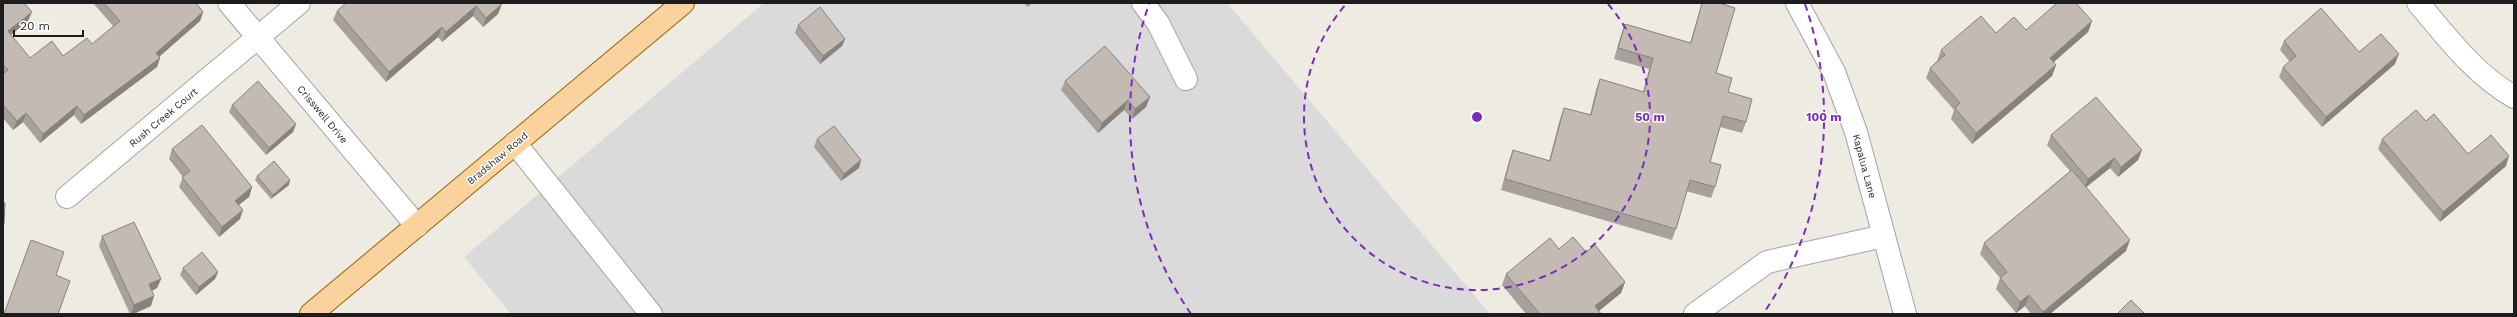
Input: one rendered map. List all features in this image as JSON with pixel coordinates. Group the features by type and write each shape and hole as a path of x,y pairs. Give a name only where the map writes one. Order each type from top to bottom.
{"main road":[{"name":"Bradshaw Road","path":"311,314 683,3"}],"street":[{"name":"Crisswell Drive","path":"229,3 417,226"},
{"name":"Rush Creek Court","path":"67,197 299,3"},
{"path":"1143,3 1158,23 1186,79"},
{"name":"Kapalua Lane","path":"1797,3 1834,72 1856,132 1905,314"},
{"path":"2418,3 2470,64 2500,89 2514,97"},
{"path":"515,143 651,314"},
{"path":"1695,314 1767,262 1884,236"}],"shaded area":[{"path":"764,3 1227,3 1490,314 511,314 464,257"}],"building":[{"path":"3,3 24,3 32,12 8,31 30,58 52,41 63,56 87,38 92,44 120,21 104,3 196,3 203,12 156,53 160,58 84,115 77,106 43,134 26,113 17,121 3,105 3,74 8,70 3,65"},
{"path":"346,3 502,4 486,18 476,6 446,32 442,27 389,72 337,11"},
{"path":"1702,3 1719,3 1735,8 1716,73 1732,78 1728,92 1752,99 1746,122 1723,116 1710,162 1721,165 1715,187 1690,180 1676,229 1505,179 1513,150 1550,161 1564,108 1591,115 1600,79 1644,92 1653,58 1618,48 1625,24 1691,43"},
{"path":"2057,3 2076,3 2092,21 2050,58 2056,65 1976,133 1955,108 1960,103 1930,68 1945,55 1941,50 1981,16 1996,33 2014,17 2026,30"},
{"path":"820,7 845,39 823,56 798,25"},
{"path":"2321,8 2359,52 2381,34 2399,54 2326,117 2283,67 2296,56 2284,41"},
{"path":"1105,46 1150,97 1135,109 1128,100 1102,123 1065,81"},
{"path":"258,81 296,124 269,148 232,105"},
{"path":"2096,97 2142,150 2121,167 2114,158 2088,179 2051,135"},
{"path":"2416,110 2426,121 2434,114 2468,154 2491,135 2509,156 2443,212 2382,139"},
{"path":"202,125 252,187 235,201 243,210 222,227 182,177 190,171 172,149"},
{"path":"834,126 861,160 844,174 817,139"},
{"path":"274,161 290,180 273,195 257,176"},
{"path":"2072,170 2130,240 2043,312 2029,295 2020,302 2000,278 2007,272 1984,243"},
{"path":"3,203 5,203 4,224 3,224"},
{"path":"134,222 161,279 149,284 154,296 134,305 102,236"},
{"path":"1573,237 1586,252 1595,245 1625,282 1595,306 1601,314 1540,314 1506,274 1550,238 1559,249"},
{"path":"31,240 64,252 56,275 70,281 58,314 4,314"},
{"path":"202,252 218,272 199,287 183,268"},
{"path":"2131,300 2145,314 2117,314"}]}
